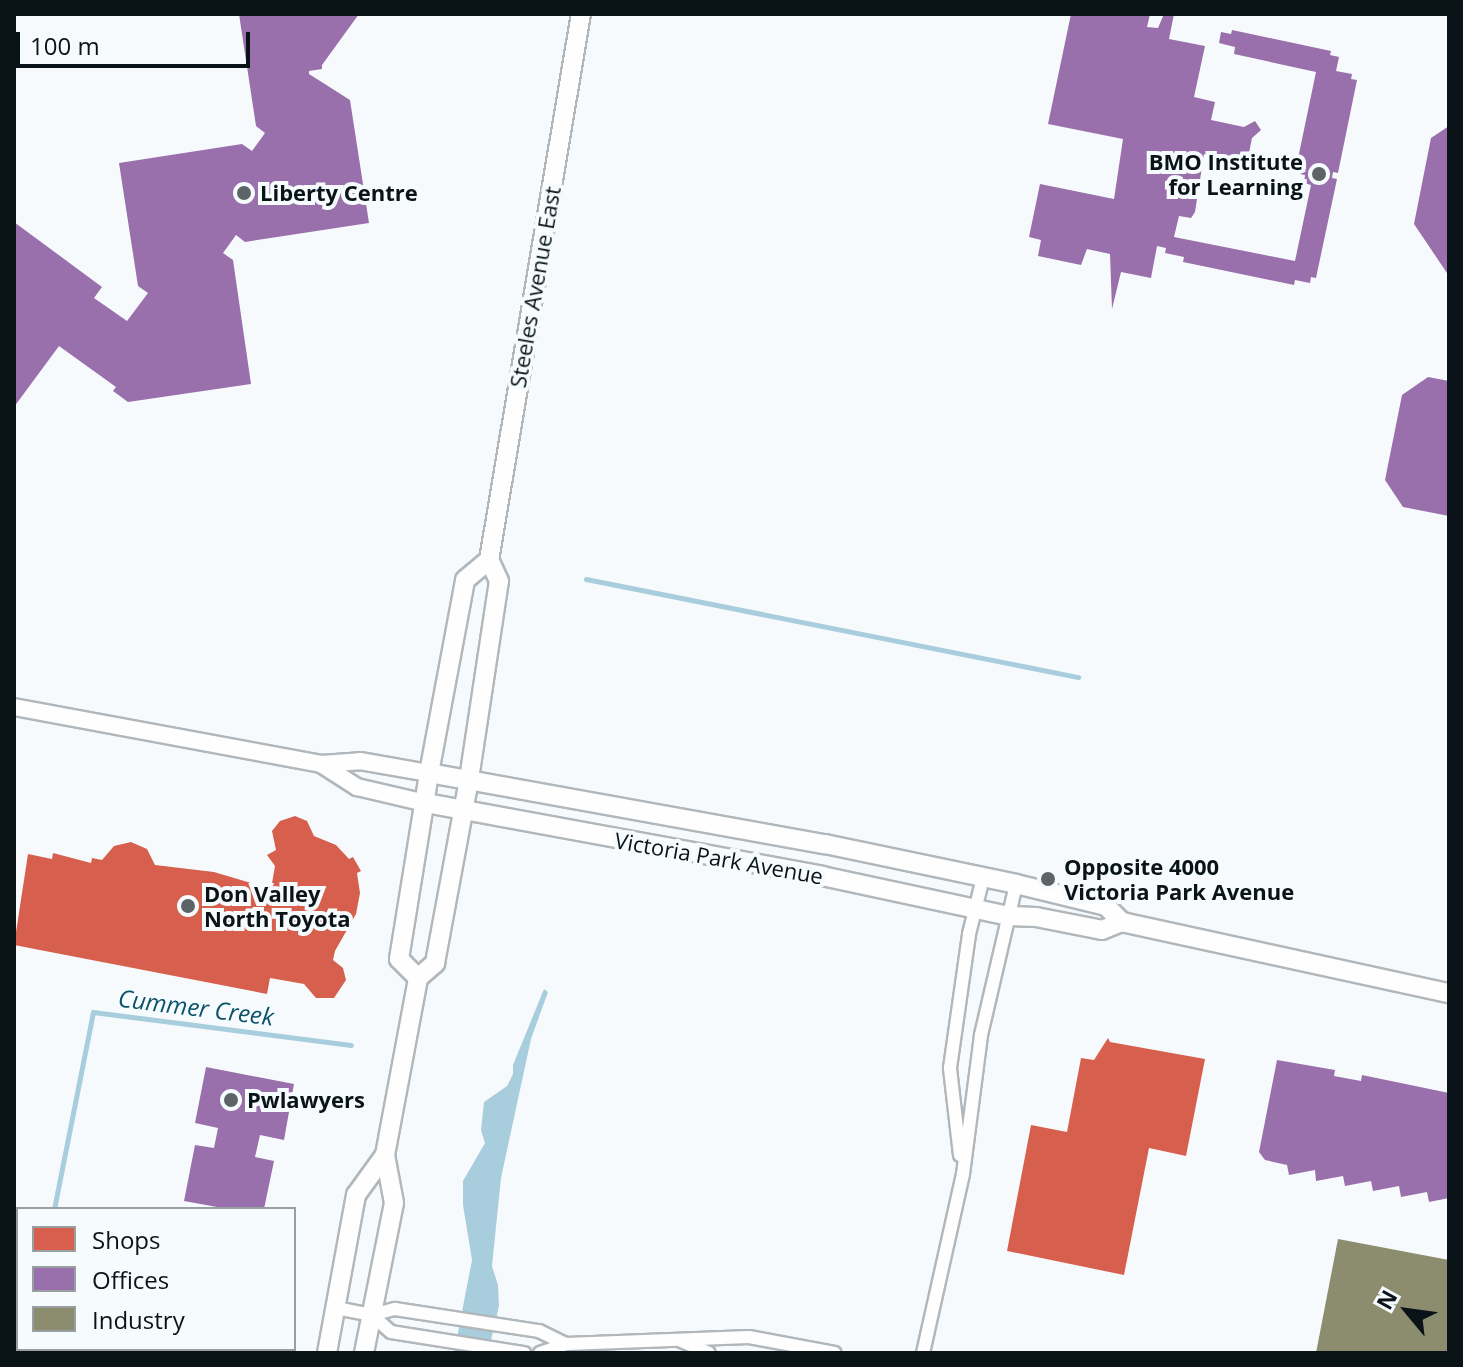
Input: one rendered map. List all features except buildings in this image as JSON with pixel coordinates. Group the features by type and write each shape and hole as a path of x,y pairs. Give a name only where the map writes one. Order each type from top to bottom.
{"main road":[{"name":"Steeles Avenue East","path":"364,1353 394,1203 385,1155 418,978 435,963 469,779 499,581 489,560 581,14"},
{"path":"418,978 399,959 429,773 465,580 489,560"},
{"name":"Victoria Park Avenue","path":"429,773 825,844 1016,884 1106,906 1122,922 1449,993"},
{"name":"Victoria Park Avenue","path":"426,803 822,876 1009,916 1102,930 1122,922"},
{"name":"Steeles Avenue East","path":"327,1353 356,1195 385,1155"}],"street":[{"name":"Victoria Park Avenue","path":"14,707 321,764 360,761 429,773"},
{"name":"Victoria Park Avenue","path":"321,764 357,787 426,803"},
{"path":"963,1174 950,1068 975,908 983,878"},
{"path":"923,1353 963,1174 981,1035 1016,884"},
{"path":"336,1308 372,1315 395,1309 539,1331 566,1344"},
{"path":"372,1315 391,1332 524,1353"},
{"path":"540,1353 566,1344 749,1337 835,1353"},
{"path":"678,1339 709,1353"}],"water":[{"path":"544,989 548,992 531,1039 501,1178 492,1266 498,1285 499,1306 488,1353 454,1353 472,1260 463,1205 463,1181 485,1143 481,1130 484,1102 507,1086"}],"waterway":[{"path":"586,579 1078,677"},
{"name":"Cummer Creek","path":"54,1207 93,1012 351,1045"}],"place":[{"name":"BMO Institute for Learning","path":"1319,174"},
{"name":"Liberty Centre","path":"244,193"},
{"name":"Opposite 4000 Victoria Park Avenue","path":"1048,879"},
{"name":"Don Valley North Toyota","path":"188,906"},
{"name":"Pwlawyers","path":"231,1100"}]}
